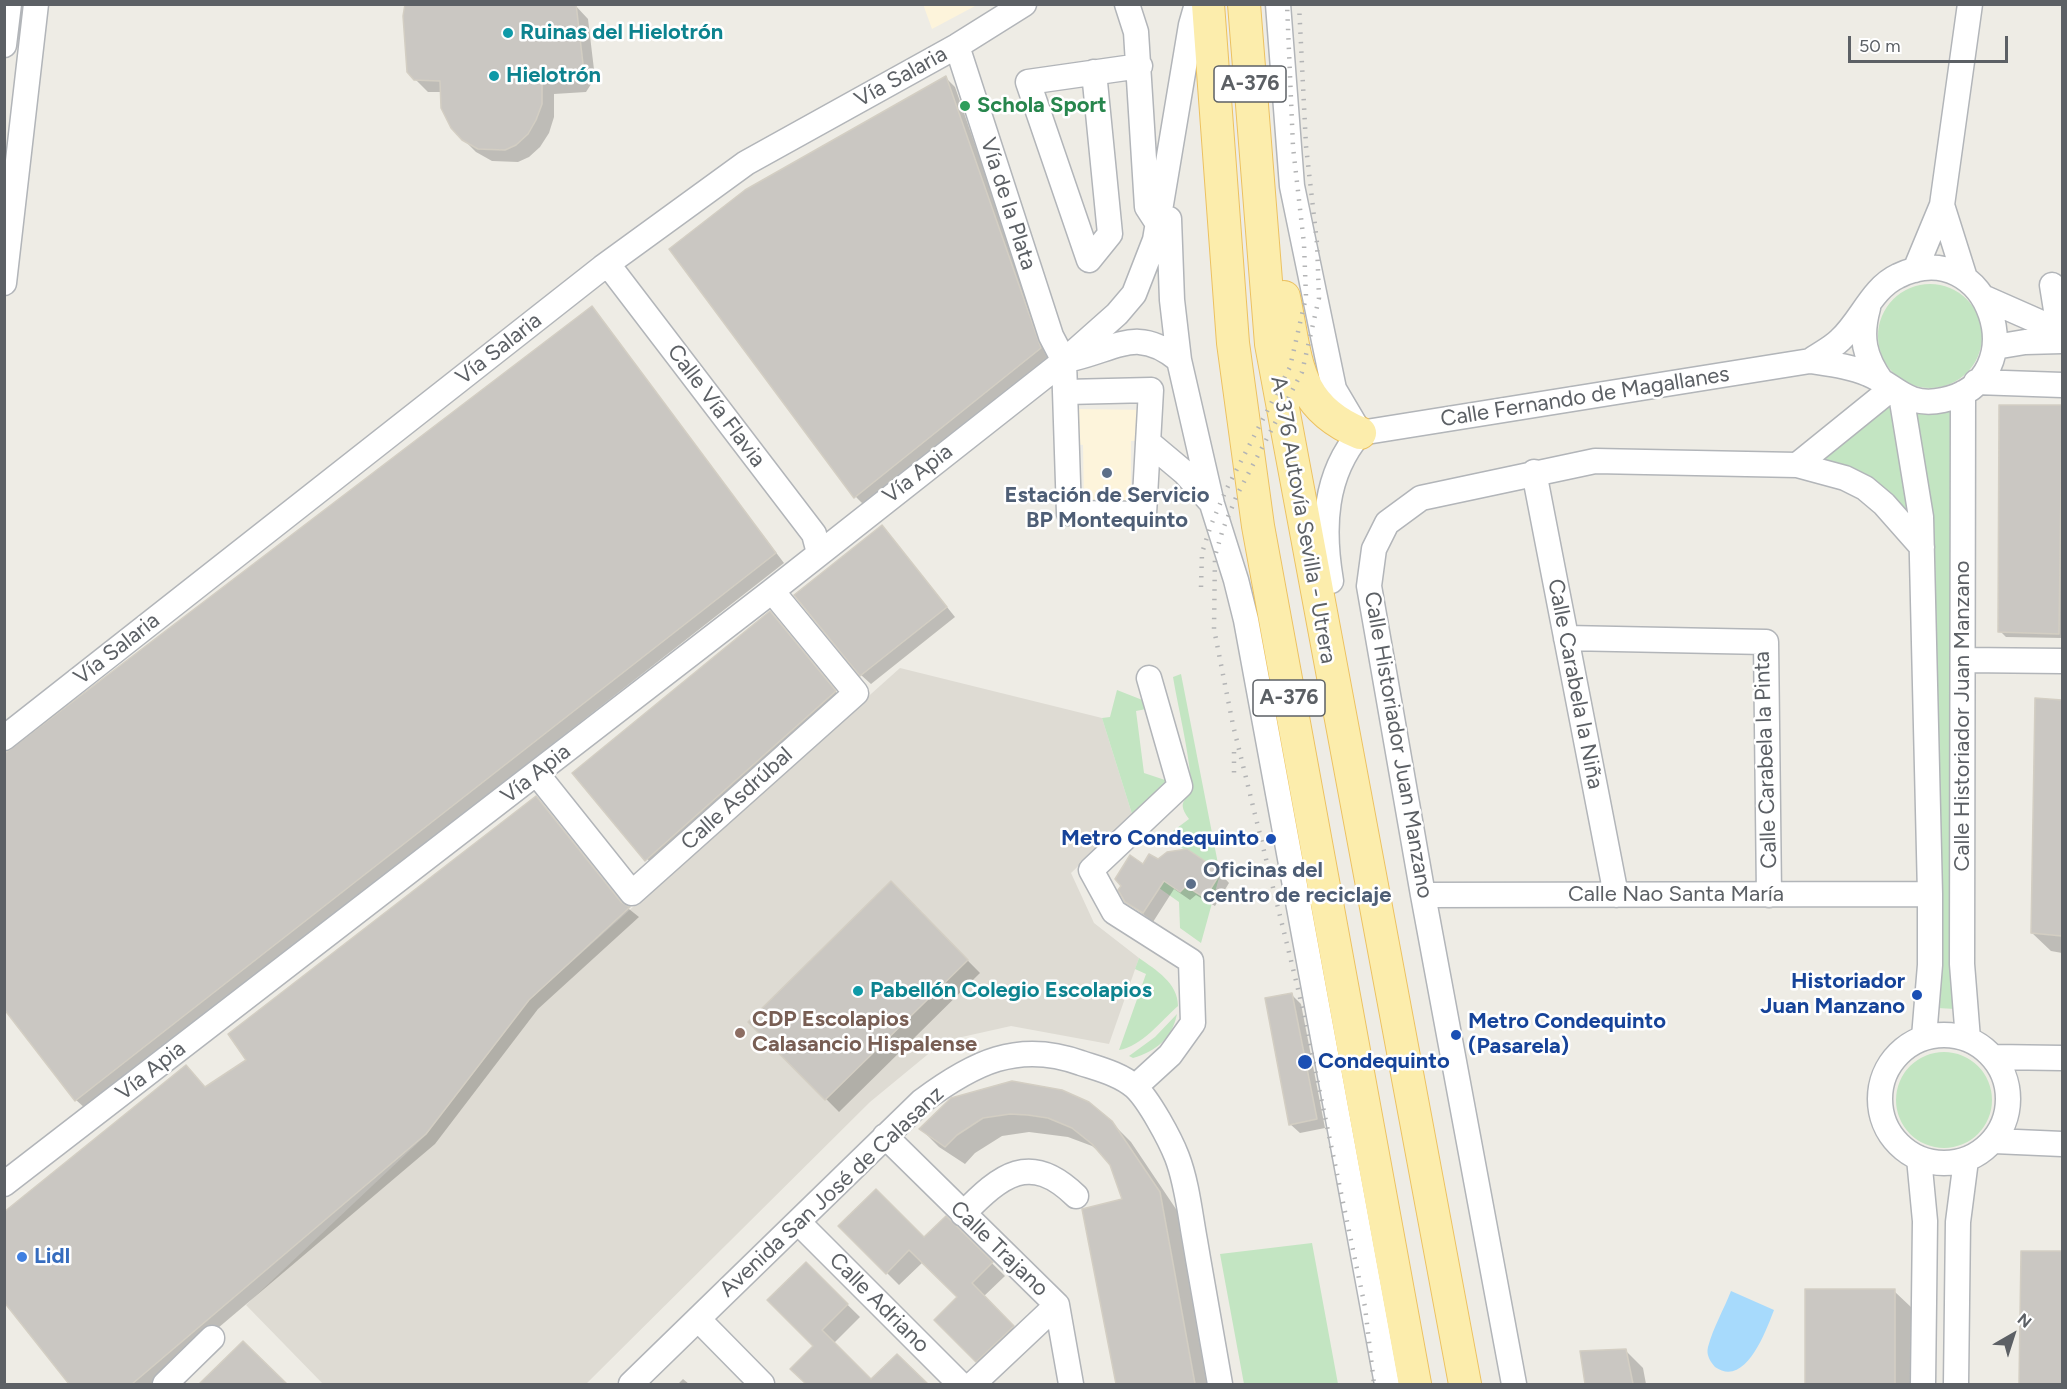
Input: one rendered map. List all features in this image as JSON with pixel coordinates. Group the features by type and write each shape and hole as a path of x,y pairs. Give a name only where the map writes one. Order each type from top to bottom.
{"main road":[{"name":"A-376 Autovía Sevilla - Utrera","path":"1244,4 1271,344 1342,735 1466,1384"},
{"name":"A-376 Autovía Sevilla - Utrera","path":"1204,5 1233,343 1258,526 1415,1384"},
{"path":"1256,164 1303,384 1311,399 1322,412 1337,423 1360,433"}],"street":[{"path":"4,45 9,4"},
{"path":"4,283 36,4"},
{"name":"Vía Salaria","path":"4,738 603,267 746,163 957,46 1024,4"},
{"path":"1127,4 1136,32 1140,66 1147,207 1164,233"},
{"path":"1278,4 1292,186 1334,389 1360,433 1346,449 1338,465 1325,518 1325,550 1346,676 1342,735"},
{"path":"1914,270 1942,205 1970,4"},
{"path":"1204,5 1191,25 1168,168 1164,233 1179,360 1212,504 1246,620 1387,1384"},
{"name":"Vía de la Plata","path":"957,46 1051,336 1064,361"},
{"path":"1094,72 1110,234 1089,260 1028,82 1094,72 1140,66"},
{"path":"1942,205 1965,278"},
{"name":"Vía Apia","path":"4,1184 537,774 1064,361 1117,314 1134,294 1147,263 1164,233"},
{"name":"Calle Vía Flavia","path":"603,267 613,271 814,534 819,553"},
{"path":"1810,361 1840,341 1880,289 1896,277 1914,270 1941,270 1965,278 1985,298 2062,332"},
{"path":"2052,285 2056,310 2062,317"},
{"path":"1970,388 1989,366 1995,347 1994,322 1985,298"},
{"path":"1869,306 1863,326 1864,346 1870,366 1892,389"},
{"path":"1995,347 2025,342 2062,341"},
{"name":"Vía Apia","path":"1064,361 1131,342 1155,343 1179,360"},
{"path":"1064,361 1069,513 1144,514 1151,390 1066,392"},
{"path":"1810,361 1870,374 1892,389 1922,401 1943,400 1970,388 2062,385"},
{"name":"Calle Fernando de Magallanes","path":"1360,433 1810,361"},
{"name":"Calle Historiador Juan Manzano","path":"1968,1039 1962,964 1964,660 1970,388"},
{"path":"1797,465 1892,389"},
{"name":"Calle Historiador Juan Manzano","path":"1892,389 1921,517 1930,894 1930,964 1924,1037"},
{"path":"1148,442 1185,473 1212,504"},
{"name":"Calle Historiador Juan Manzano","path":"1514,1384 1423,896 1400,786 1370,586 1374,549 1387,523 1421,498 1534,472 1595,461 1797,465 1845,478 1864,488 1884,504 1922,547"},
{"name":"Calle Carabela la Niña","path":"1534,472 1616,895"},
{"name":"Calle Asdrúbal","path":"537,774 632,893 856,693 772,591"},
{"name":"Calle Carabela la Pinta","path":"1566,638 1766,642 1769,895"},
{"path":"1964,660 2062,661"},
{"path":"1149,678 1180,786 1091,870 1114,912 1191,961 1193,1023 1170,1055 1135,1087 1177,1157 1188,1202 1220,1384"},
{"name":"Calle Nao Santa María","path":"1423,896 1930,894"},
{"path":"1946,1034 1968,1039 1994,1058 2007,1084 2007,1114 1994,1141 1981,1152 1966,1160 1942,1164 1918,1158 1898,1145 1882,1116 1881,1084 1896,1055 1924,1037 1946,1034"},
{"name":"Avenida San José de Calasanz","path":"631,1384 885,1136 922,1101 949,1081 984,1062 1026,1052 1065,1057 1115,1075 1135,1087"},
{"path":"1994,1058 2062,1058"},
{"name":"Calle Trajano","path":"885,1136 1057,1305 1071,1384"},
{"path":"1994,1141 2062,1144"},
{"path":"1918,1158 1925,1221 1923,1384"},
{"path":"1956,1384 1958,1222 1966,1160"},
{"path":"963,1214 991,1185 1017,1173 1045,1173 1063,1184 1076,1196"},
{"name":"Calle Adriano","path":"798,1222 960,1384"},
{"path":"973,1384 1057,1305"},
{"path":"698,1319 762,1384"},
{"path":"165,1384 212,1338"}],"shaded area":[{"path":"923,4 977,4 977,5 932,29"},
{"name":"Estación de Servicio BP Montequinto","path":"1075,409 1147,410 1148,440 1131,441 1131,503 1084,502 1083,445 1075,444"},
{"name":"CDP Escolapios Calasancio Hispalense","path":"900,668 1102,718 1132,814 1071,873 1094,923 1139,958 1109,1044 1011,1026 944,1041 870,1102 586,1384 323,1384 246,1305 426,1135 529,1000"}],"green space":[{"path":"1930,284 1950,288 1967,299 1978,316 1982,336 1978,356 1967,373 1950,384 1930,388 1910,384 1893,373 1882,356 1878,336 1882,316 1893,299 1910,288"},
{"path":"1890,400 1916,525 1814,460"},
{"path":"1955,409 1955,1009 1938,1008 1935,552 1912,410"},
{"path":"1181,674 1220,874 1201,943 1180,928 1179,902 1159,888 1164,881 1182,890 1199,857 1176,845 1172,838 1173,831 1189,819 1183,803 1191,788 1188,756 1173,677"},
{"path":"1117,690 1150,703 1151,708 1136,711 1144,773 1165,780 1166,787 1156,801 1132,814 1102,718 1110,717"},
{"path":"1139,958 1159,972 1170,984 1178,1006 1135,1044 1119,1050 1146,974 1135,969"},
{"path":"1177,1014 1175,1023 1162,1043 1149,1052 1133,1058 1129,1056 1155,1037"},
{"path":"1944,1052 1962,1055 1978,1066 1989,1082 1992,1100 1989,1118 1978,1134 1962,1145 1944,1148 1926,1145 1910,1134 1899,1118 1896,1100 1899,1082 1910,1066 1926,1055"},
{"path":"1312,1243 1338,1384 1244,1384 1220,1254"}],"water":[{"path":"1731,1291 1774,1310 1754,1354 1736,1370 1726,1372 1715,1367 1709,1358 1708,1350"}],"building":[{"name":"Hielotrón","path":"405,4 576,4 583,64 574,80 542,82 542,104 536,120 528,134 516,145 505,150 478,149 462,140 451,128 441,108 440,81 414,80 407,72 403,16"},
{"path":"946,76 1041,348 854,498 669,249 745,190"},
{"path":"592,306 776,553 75,1101 4,1009 4,754"},
{"path":"1999,405 2062,405 2059,634 1998,632"},
{"path":"882,525 947,607 860,676 794,595"},
{"path":"770,611 836,691 645,861 572,773"},
{"path":"2035,698 2062,700 2062,936 2031,933"},
{"path":"536,796 621,902 630,907 529,1000 426,1134 132,1384 69,1384 4,1302 4,1212 186,1065 205,1087 246,1060 228,1034"},
{"name":"Oficinas del centro de reciclaje","path":"1187,849 1221,872 1205,898 1186,886 1180,892 1164,881 1143,913 1125,902 1118,890 1121,886 1115,879 1130,855 1143,864 1149,854 1158,859 1167,852"},
{"name":"Pabellón Colegio Escolapios","path":"891,881 968,960 825,1100 748,1022"},
{"path":"1292,993 1317,1119 1289,1125 1265,998"},
{"path":"1012,1081 1062,1090 1089,1102 1112,1121 1160,1192 1195,1384 1116,1384 1082,1209 1122,1199 1110,1165 1092,1144 1072,1128 1048,1118 1028,1115 1010,1114 983,1118 957,1135 945,1147 919,1129 951,1098"},
{"path":"876,1189 924,1237 946,1216 993,1262 972,1283 1014,1326 976,1362 934,1320 957,1297 909,1250 886,1274 838,1226"},
{"path":"2021,1251 2062,1251 2062,1384 2019,1384"},
{"path":"806,1262 848,1304 822,1330 871,1379 897,1354 928,1384 806,1384 790,1369 813,1346 767,1300"},
{"path":"1805,1289 1895,1289 1895,1384 1805,1384"},
{"path":"243,1341 287,1384 199,1384"},
{"path":"1626,1349 1633,1384 1585,1384 1580,1351"}],"railway":[{"path":"1201,587 1202,553 1211,525 1226,490 1290,367 1306,297 1304,244 1293,147 1287,4"},
{"path":"1299,4 1306,146 1317,243 1319,298 1302,372 1237,495 1223,529 1215,556 1214,629 1233,725 1299,993 1365,1307 1374,1384"},
{"path":"1234,752 1234,776"}],"place":[{"name":"Ruinas del Hielotrón","path":"508,33"},
{"name":"Hielotrón","path":"494,76"},
{"name":"Schola Sport","path":"965,106"},
{"name":"Estación de Servicio BP Montequinto","path":"1107,473"},
{"name":"Metro Condequinto","path":"1271,839"},
{"name":"Oficinas del centro de reciclaje","path":"1191,884"},
{"name":"Pabellón Colegio Escolapios","path":"858,991"},
{"name":"Historiador Juan Manzano","path":"1917,995"},
{"name":"CDP Escolapios Calasancio Hispalense","path":"740,1033"},
{"name":"Metro Condequinto (Pasarela)","path":"1456,1035"},
{"name":"Condequinto","path":"1305,1062"},
{"name":"Lidl","path":"22,1257"}]}
